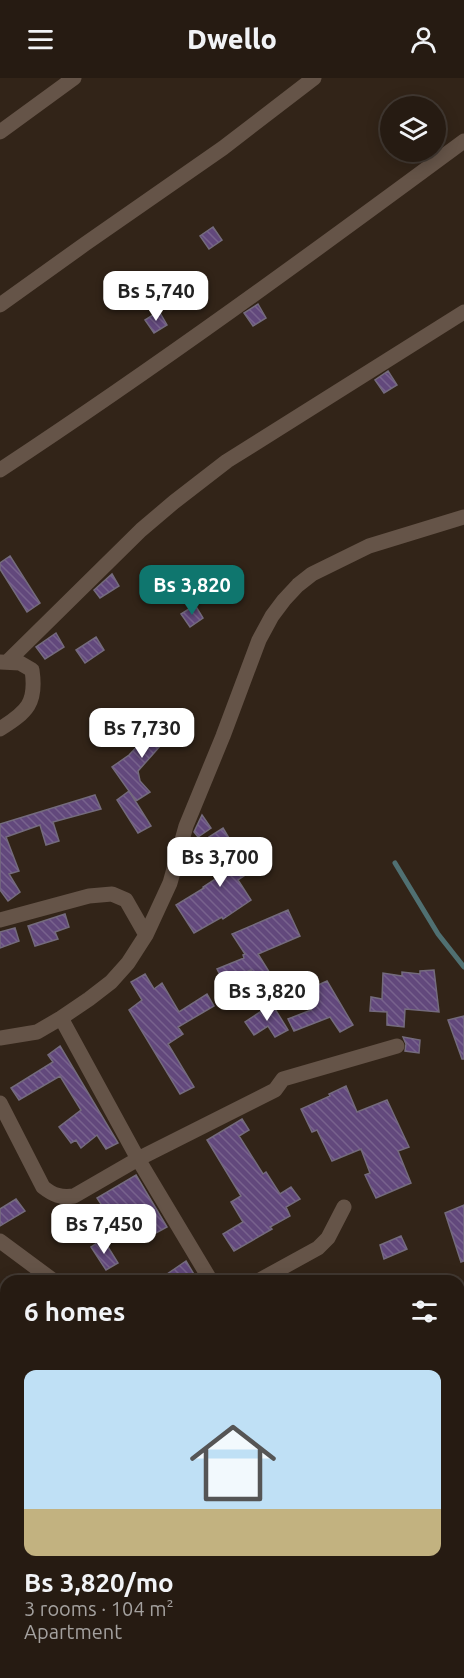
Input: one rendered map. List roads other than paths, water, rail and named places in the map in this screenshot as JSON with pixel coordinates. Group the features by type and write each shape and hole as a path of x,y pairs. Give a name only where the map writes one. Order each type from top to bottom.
{"street":[{"path":"0,132 74,78"},
{"path":"0,305 223,148 314,78"},
{"path":"0,471 278,278 464,141"},
{"path":"3,662 141,530 227,461 464,312"},
{"path":"0,1038 37,1032 61,1018 111,982 128,963 146,935 170,883 186,826 259,640 284,600 312,574 369,546 464,518"},
{"path":"0,729 14,721 27,709 34,685 32,670 20,663 3,662"},
{"path":"0,920 89,896 112,894 126,900 146,935"},
{"path":"61,1018 138,1159 207,1275"},
{"path":"0,1103 43,1187 52,1195 74,1196 138,1159 275,1090 283,1079 398,1046"},
{"path":"269,1275 318,1248 328,1238 344,1207"},
{"path":"0,1241 46,1275"}],"waterway":[{"path":"395,863 438,934 464,967"}]}
